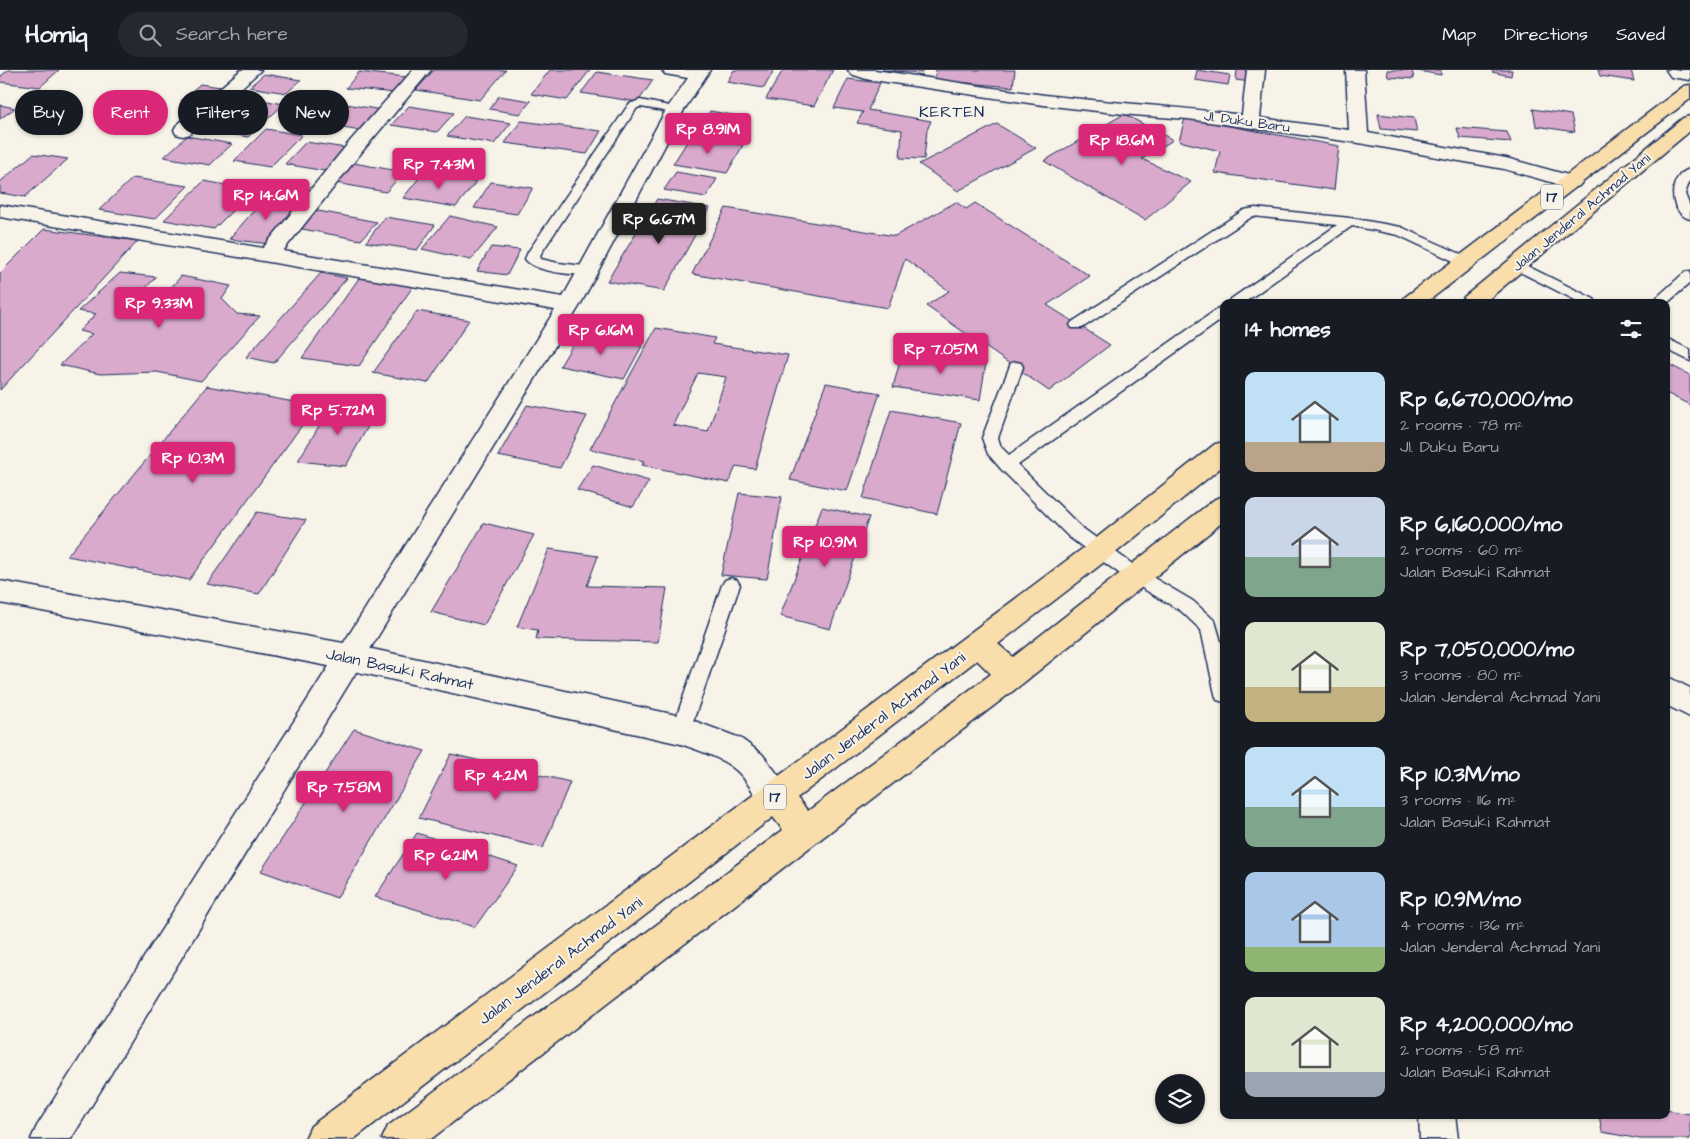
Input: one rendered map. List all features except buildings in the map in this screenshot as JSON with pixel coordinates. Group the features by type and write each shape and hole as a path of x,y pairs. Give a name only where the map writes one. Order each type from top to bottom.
{"highway":[{"name":"Jalan Jenderal Achmad Yani","path":"1417,299 1690,90"},
{"name":"Jalan Jenderal Achmad Yani","path":"1476,299 1690,122"},
{"name":"Jalan Jenderal Achmad Yani","path":"324,1139 1099,551 1220,454"},
{"path":"401,1139 1012,675 1220,509"},
{"path":"978,643 1012,675"},
{"path":"776,796 805,832"}],"street":[{"path":"229,90 252,70"},
{"path":"269,254 358,144 422,70"},
{"path":"50,1139 569,305 675,110 700,72 670,70"},
{"name":"Jl. Duku Baru","path":"857,70 866,74 1036,100 1133,110 1188,113 1359,137 1518,167 1572,182"},
{"path":"1250,122 1256,70"},
{"path":"1355,70 1359,137"},
{"path":"0,211 569,305"},
{"name":"Jalan Basuki Rahmat","path":"0,592 349,657 690,733 729,748 751,764 776,796"},
{"path":"1670,692 1690,704"},
{"path":"1438,1119 1439,1139"}],"lane":[{"path":"588,270 549,266 535,262 532,259 633,106 640,103 675,110"},
{"path":"1690,173 1682,180 1678,188 1678,201 1690,215"},
{"path":"1077,325 1249,213 1260,212 1350,222 1402,231 1467,262"},
{"path":"1240,299 1350,222"},
{"path":"1517,265 1583,299"},
{"path":"1663,299 1690,275"},
{"path":"1008,465 1220,314"},
{"path":"1670,345 1690,356"},
{"path":"1016,367 990,438 994,450 1075,532 1136,576 1187,606 1209,626 1220,676"},
{"path":"690,733 731,585"}],"district":[{"name":"KERTEN","path":"952,111"}]}
